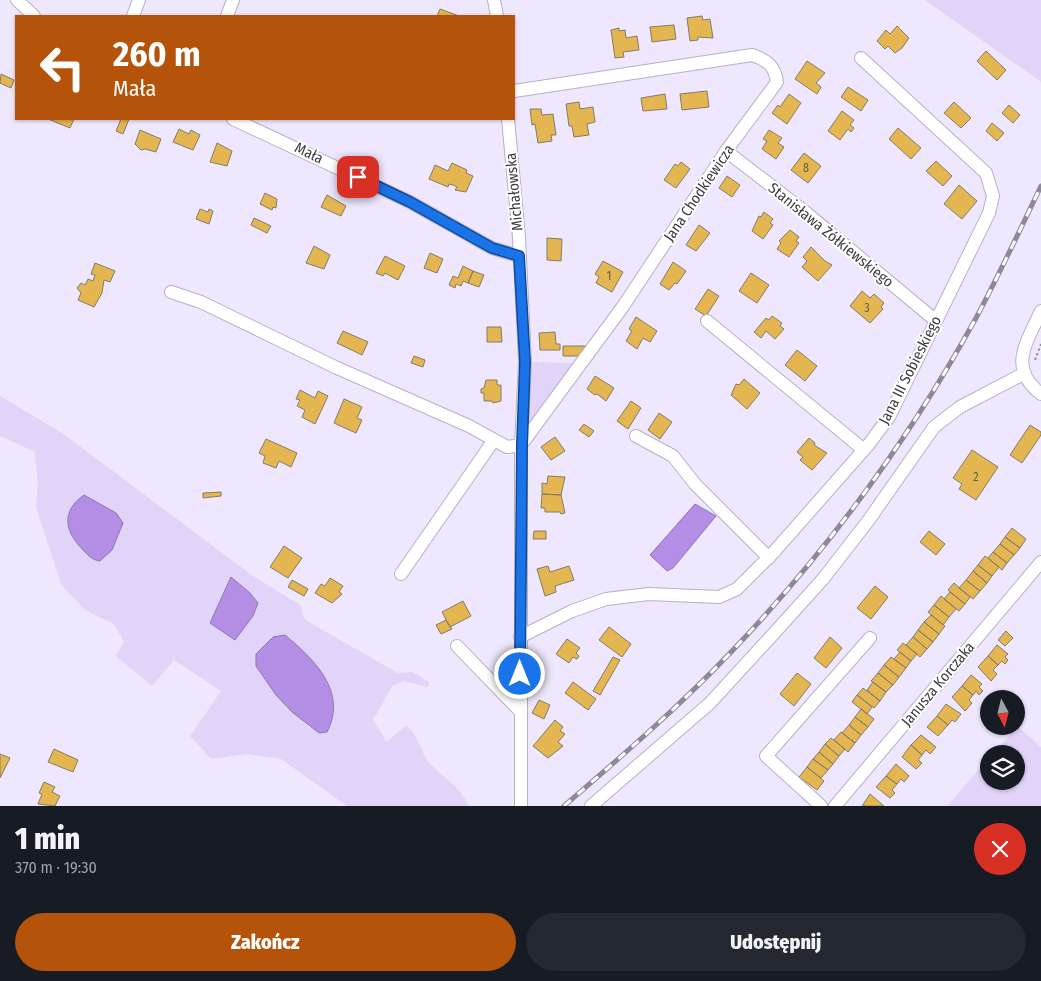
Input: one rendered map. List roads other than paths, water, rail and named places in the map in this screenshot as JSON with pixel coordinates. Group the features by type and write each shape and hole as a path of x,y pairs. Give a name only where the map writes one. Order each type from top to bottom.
{"street":[{"path":"17,0 33,15"},
{"path":"133,15 139,0"},
{"path":"226,15 233,0"},
{"path":"494,0 497,15"},
{"name":"Jana Chodkiewicza","path":"515,91 752,54 767,60 776,72 777,82 726,151 624,305 522,445"},
{"name":"Jana III Sobieskiego","path":"520,637 572,611 606,599 650,594 719,596 737,589 769,558 864,450 889,418 916,365 935,320 989,213 993,196 986,172 861,58"},
{"name":"Mała","path":"235,120 410,202 492,248 519,256"},
{"name":"Michałowska","path":"508,120 525,362 520,637 521,806"},
{"name":"Stanisława Żółkiewskiego","path":"726,151 804,211 935,320"},
{"path":"171,292 201,302 507,447 522,445"},
{"path":"1041,311 1021,356 1023,374 1041,394"},
{"path":"707,321 864,450"},
{"path":"591,806 710,703 777,630 823,579 868,520 934,427 960,406 1023,374"},
{"path":"636,436 673,456 695,484 769,558"},
{"path":"401,574 494,440"},
{"name":"Janusza Korczaka","path":"835,806 1041,562"},
{"path":"821,806 766,756 870,638"},
{"path":"456,646 520,711"}],"railway":[{"path":"564,806 713,671 768,612 834,533 895,450 950,363 985,302 1041,186"}]}
